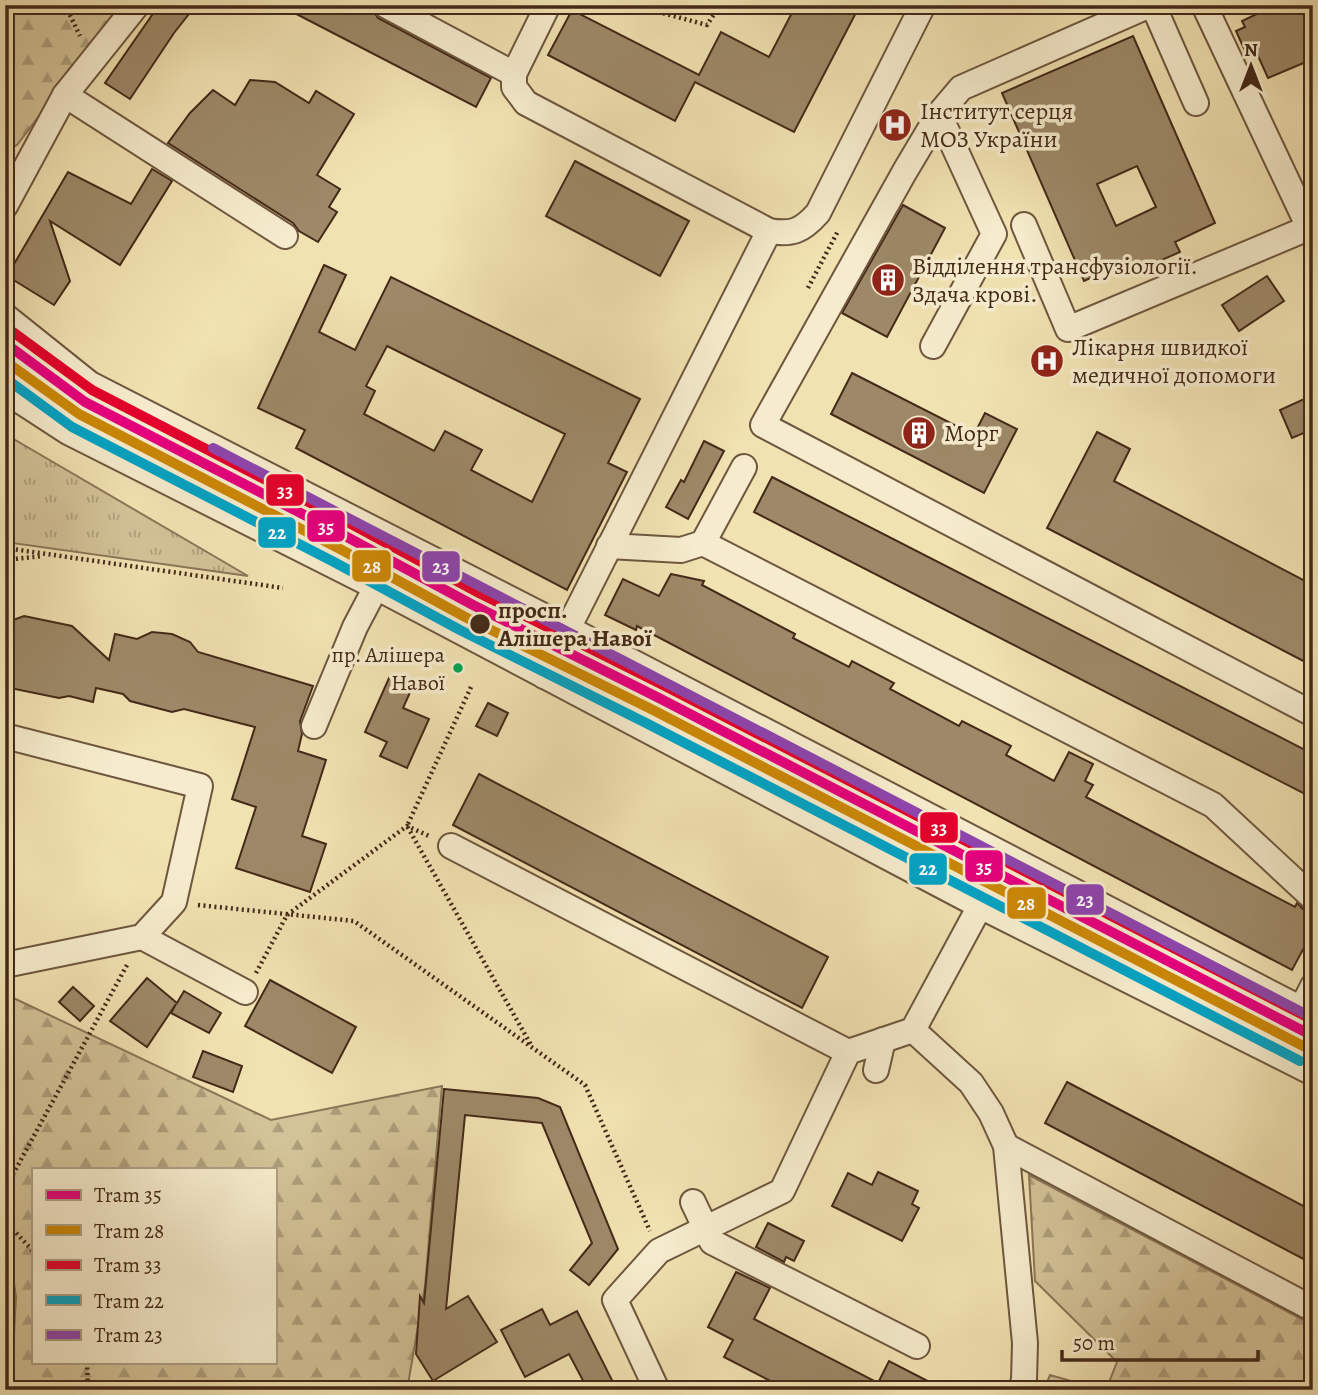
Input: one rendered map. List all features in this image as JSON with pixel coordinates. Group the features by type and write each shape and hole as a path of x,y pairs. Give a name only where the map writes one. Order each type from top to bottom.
{"street":[{"path":"5,206 65,95 137,5"},
{"path":"385,5 514,74"},
{"path":"548,5 514,74 514,86 526,103 769,231 785,234 806,226 818,213 923,5"},
{"path":"1196,103 1152,5 961,88 939,114 905,171 763,425 1313,714"},
{"path":"1024,225 1068,329 1312,230 1204,5"},
{"path":"65,95 285,236"},
{"path":"933,346 994,234 939,114"},
{"path":"544,676 769,231"},
{"path":"5,316 90,384 1307,1012"},
{"path":"5,391 68,432 376,587 980,905 1313,1073"},
{"path":"609,546 681,550 703,543 744,467"},
{"path":"703,543 1213,805 1313,898"},
{"path":"314,726 355,627 376,587"},
{"path":"5,736 201,786 174,902 142,937 5,965"},
{"path":"451,846 848,1052"},
{"path":"657,1390 615,1300 659,1251 782,1191 848,1052 913,1030 980,905"},
{"path":"142,937 245,992"},
{"path":"1278,1055 1307,1012 1313,986"},
{"path":"913,1030 971,1083 991,1113 1006,1146 1025,1343 1024,1380 1021,1390"},
{"path":"876,1070 883,1040"},
{"path":"1006,1146 1313,1309"},
{"path":"693,1202 712,1242 918,1346"}],"path":[{"path":"65,5 92,61"},
{"path":"643,5 707,25 720,5"},
{"path":"5,548 283,587"},
{"path":"5,560 51,555"},
{"path":"245,992 287,915 407,826"},
{"path":"174,902 354,921 585,1086 659,1251"},
{"path":"5,1189 142,937"},
{"path":"5,1221 32,1250"},
{"path":"87,1364 88,1390"}],"green space":[{"path":"5,5 123,5 17,145 5,151"},
{"path":"5,434 248,576 5,542"},
{"path":"5,994 271,1120 442,1086 425,1286 407,1390 11,1390 16,1297 5,1222"},
{"path":"1029,1175 1313,1325 1312,1390 1106,1390 1117,1362 1035,1281"},
{"path":"1050,1375 1102,1390 1044,1390"}],"building":[{"path":"159,5 196,5 130,99 105,83"},
{"path":"279,5 369,5 378,18 491,78 476,107"},
{"path":"796,5 860,5 794,132 695,82 675,121 548,55 572,10 699,75 721,32 769,57"},
{"path":"1276,5 1313,5 1313,59 1268,78 1254,47 1245,51 1236,31 1245,27 1242,21"},
{"path":"1133,36 1215,223 1175,242 1180,252 1134,272 1129,261 1084,281 1002,93","holes":["1137,166 1156,207 1116,226 1097,184"]},
{"path":"250,80 275,82 309,103 316,91 354,114 317,175 340,189 329,207 337,212 318,242 168,143 190,113 213,90 235,105"},
{"path":"575,161 689,221 660,276 546,216"},
{"path":"152,169 172,181 120,265 50,221 70,281 54,305 7,276 68,172 131,204"},
{"name":"Відділення трансфузіології. Здача крові.","path":"903,205 945,228 887,337 842,313"},
{"path":"324,265 346,275 319,332 355,350 391,277 640,399 608,463 627,472 567,590 296,448 305,430 258,408","holes":["387,346 565,434 532,502 471,470 482,450 445,431 434,451 364,414 375,391 366,386"]},
{"path":"1267,276 1284,301 1239,331 1222,305"},
{"name":"Морг","path":"852,373 974,435 985,413 1017,429 984,493 831,414"},
{"path":"1313,395 1313,429 1292,438 1280,410"},
{"path":"1097,432 1130,449 1114,481 1313,585 1313,666 1047,528"},
{"path":"704,441 724,451 688,519 666,507 681,480 684,482"},
{"path":"772,477 1313,754 1313,798 754,512"},
{"path":"671,574 704,581 702,585 795,634 793,638 849,667 852,661 894,683 890,689 959,726 962,721 1011,746 1006,755 1054,781 1069,752 1093,764 1085,781 1093,785 1086,797 1295,907 1297,903 1303,909 1313,912 1313,931 1292,970 637,626 636,630 605,615 623,579 659,596"},
{"path":"24,616 72,626 109,660 115,634 137,639 152,632 172,634 190,642 198,652 313,686 300,721 302,734 298,751 326,760 302,836 326,844 310,892 236,868 256,807 232,799 255,727 184,709 172,712 130,701 123,694 96,688 93,702 5,687 5,623"},
{"path":"389,678 412,688 403,708 429,719 407,768 380,756 387,742 365,732"},
{"path":"488,703 508,713 497,736 476,726"},
{"path":"479,774 828,957 802,1008 453,825"},
{"path":"147,978 177,1003 184,991 221,1013 209,1033 171,1013 176,1004 147,1047 110,1021"},
{"path":"270,980 356,1027 332,1073 245,1026"},
{"path":"73,987 94,1006 80,1021 59,1002"},
{"path":"203,1051 242,1066 233,1092 193,1077"},
{"path":"1067,1082 1313,1211 1313,1264 1045,1123"},
{"path":"444,1089 538,1098 560,1107 618,1249 589,1285 570,1270 592,1243 542,1123 465,1115 446,1309 468,1296 497,1342 433,1381 416,1354 420,1296 424,1303"},
{"path":"878,1172 918,1191 912,1204 919,1208 902,1241 832,1206 848,1173 872,1185"},
{"path":"768,1223 804,1241 794,1261 786,1257 784,1262 756,1247"},
{"path":"736,1272 770,1288 754,1319 878,1383 889,1361 945,1390 788,1390 724,1357 733,1340 708,1327"},
{"path":"542,1309 550,1325 577,1311 617,1390 588,1390 569,1354 525,1377 501,1330"}],"tram line":[{"name":"33","path":"13,332 92,390 479,593 1313,1020"},
{"name":"35","path":"5,343 85,402 473,605 659,698 1313,1036"},
{"name":"28","path":"5,361 79,414 467,618 653,710 1307,1048"},
{"name":"22","path":"5,378 72,427 460,630 646,723 1300,1061"},
{"name":"23","path":"213,448 1313,1018"}],"place":[{"name":"Інститут серця МОЗ України","path":"895,125"},
{"name":"Відділення трансфузіології. Здача крові.","path":"888,280"},
{"name":"Лікарня швидкої медичної допомоги","path":"1047,361"},
{"name":"Морг","path":"919,433"},
{"name":"просп. Алішера Навої","path":"480,624"},
{"name":"пр. Алішера Навої","path":"458,668"}]}
